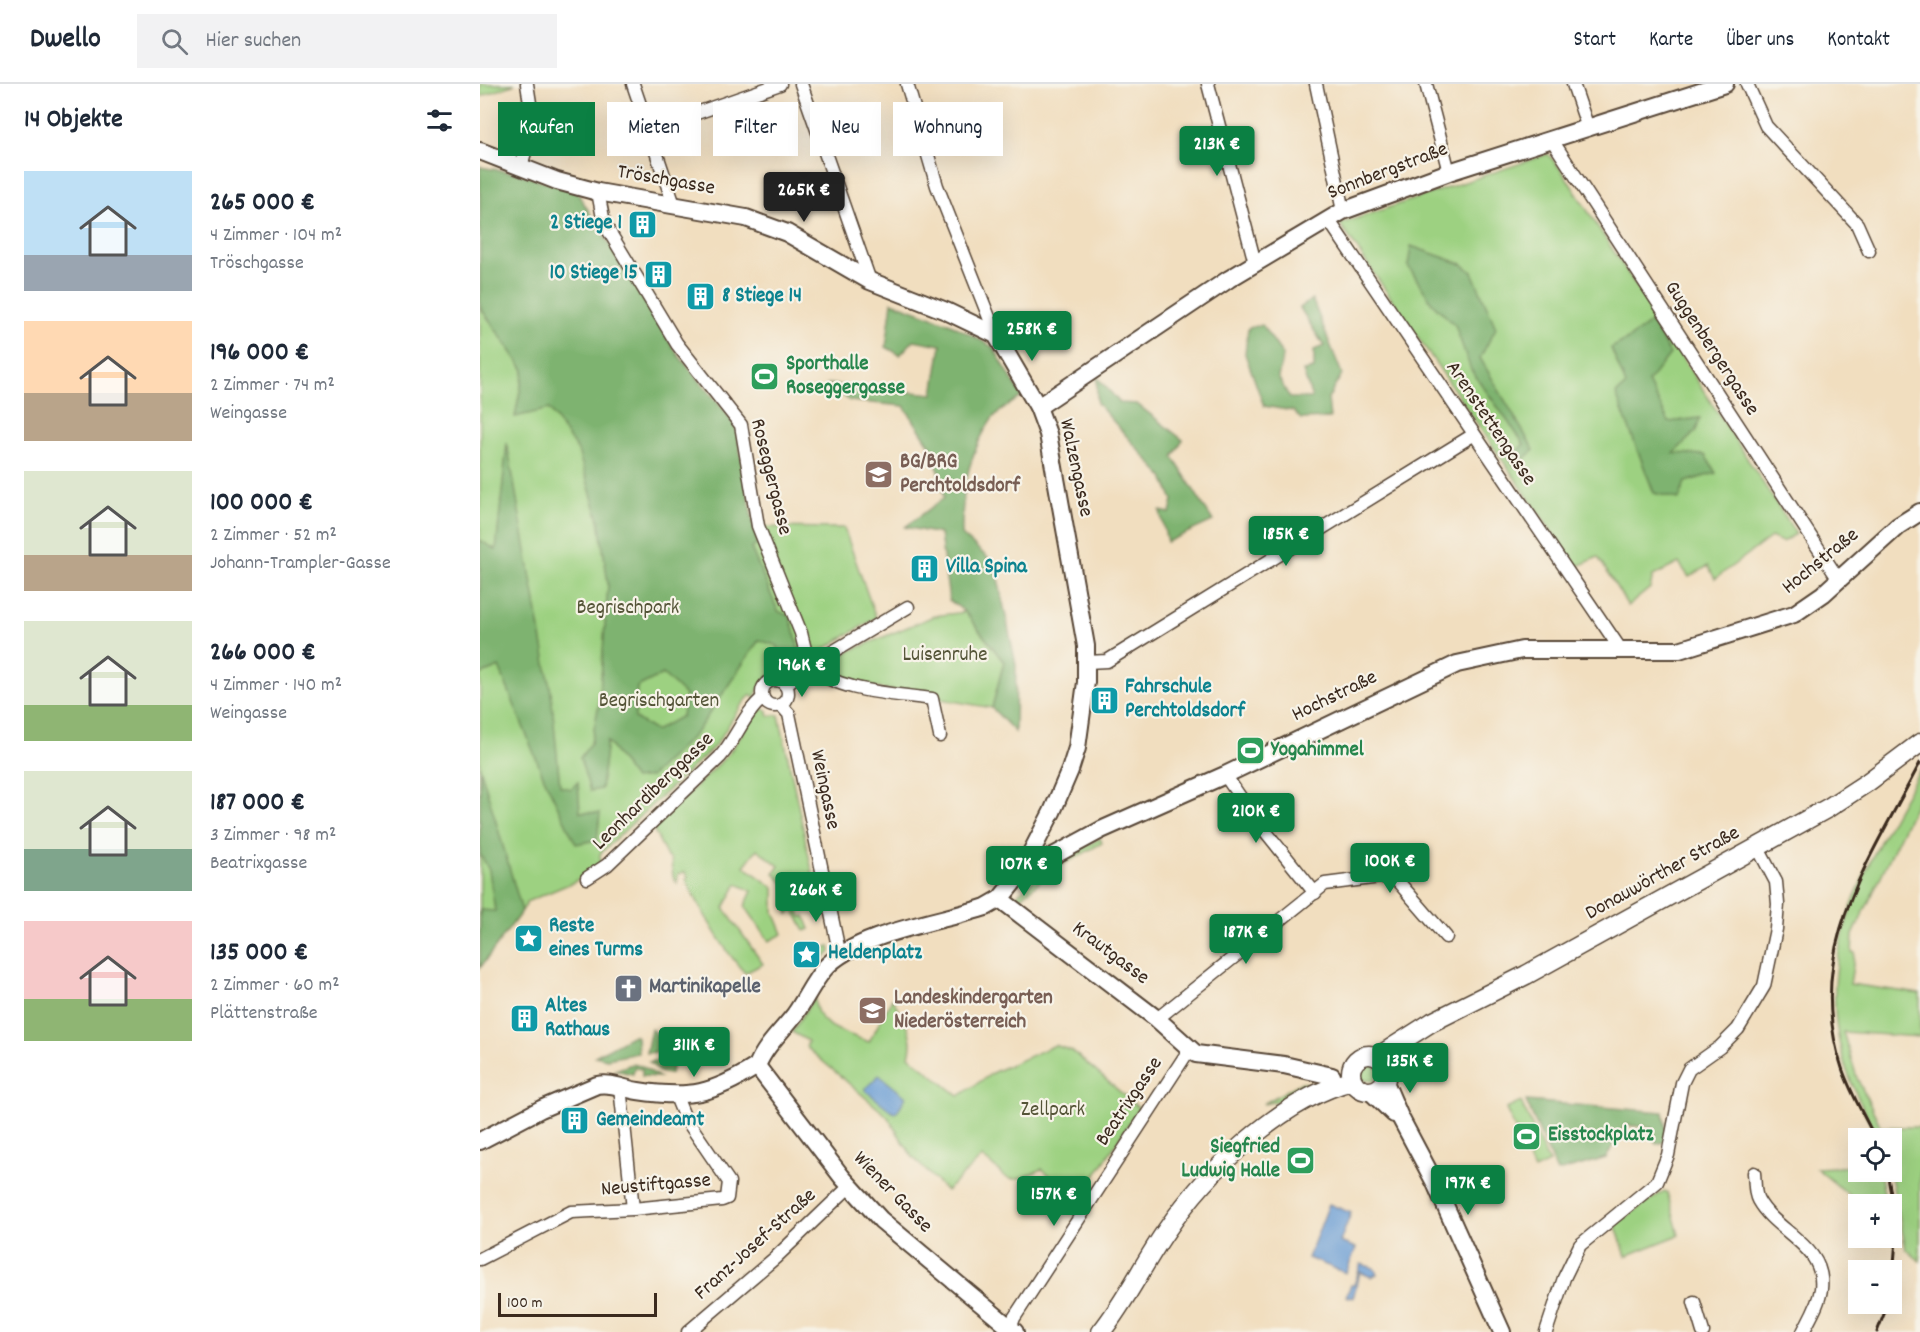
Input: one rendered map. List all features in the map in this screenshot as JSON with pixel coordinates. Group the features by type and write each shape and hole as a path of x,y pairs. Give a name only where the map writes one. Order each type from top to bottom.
{"main road":[{"name":"Sonnbergstraße","path":"1038,407 1255,263 1343,211 1449,172 1725,84"},
{"name":"Tröschgasse","path":"480,151 556,181 598,192 746,218 788,233 870,281 946,311 996,335"},
{"name":"Walzengasse","path":"996,335 1038,407 1048,434 1087,662 1077,748 1062,791 1020,874"},
{"name":"Hochstraße","path":"757,1066 761,1056 792,1018 825,968 840,956 869,940 953,918 1000,899 1020,874 1101,830 1225,775 1457,664 1522,650 1678,650 1794,614 1839,580 1898,526 1920,512"},
{"name":"Donauwörther Straße","path":"1352,1075 1356,1060 1362,1056 1380,1075 1419,1030 1547,964 1758,848 1868,782 1920,743"},
{"name":"Krautgasse","path":"1000,899 1157,1018 1189,1050"},
{"path":"1189,1050 1204,1056 1284,1065 1332,1076 1352,1075"},
{"path":"480,1141 583,1090 606,1083 620,1087 692,1096 732,1082 757,1066"},
{"name":"Wiener Gasse","path":"757,1066 850,1186 881,1220 1012,1330"},
{"path":"1352,1075 1360,1089 1380,1075 1435,1183 1502,1332"},
{"path":"1275,1118 1352,1075"},
{"path":"1101,1332 1189,1199 1302,1092 1332,1076"}],"street":[{"path":"521,167 533,122 527,84"},
{"path":"633,84 639,102"},
{"path":"701,112 780,84"},
{"path":"801,84 870,281"},
{"name":"Walzengasse","path":"907,84 937,186 996,335"},
{"path":"1208,84 1255,263"},
{"path":"1317,84 1343,211"},
{"path":"1426,84 1449,172"},
{"path":"1573,84 1588,128"},
{"path":"1747,84 1766,126 1857,224 1869,251"},
{"name":"Guggenbergergasse","path":"1552,140 1839,580"},
{"path":"657,156 674,205"},
{"name":"Roseggergasse","path":"598,192 604,223 677,344 741,425 761,532 801,633 809,666"},
{"name":"Arenstettengasse","path":"1328,219 1620,650"},
{"path":"1087,662 1107,661 1473,435"},
{"path":"785,685 809,666 908,607"},
{"path":"809,666 824,678 843,684 932,699 940,736"},
{"path":"774,680 785,685 788,692 787,699 781,705 771,705 763,698 762,692 768,682 774,680"},
{"name":"Leonhardiberggasse","path":"587,878 607,865 720,757 734,741 756,703 763,698"},
{"name":"Weingasse","path":"781,705 789,714 840,956"},
{"path":"1225,775 1253,816 1315,893"},
{"path":"1546,1332 1564,1278 1580,1245 1657,1182 1668,1155 1682,1083 1689,1070 1720,1047 1738,1029 1764,986 1776,928 1778,904 1776,882 1758,848"},
{"path":"1157,1018 1324,884 1388,876 1395,878 1446,937"},
{"name":"Beatrixgasse","path":"1012,1330 1014,1318 1125,1143 1189,1050"},
{"path":"620,1087 633,1209"},
{"name":"Neustiftgasse","path":"480,1259 571,1212 633,1209 728,1198 729,1182 684,1116 675,1094"},
{"path":"1754,1173 1758,1200 1812,1252 1820,1272 1821,1288 1818,1302 1803,1332"},
{"name":"Franz-Josef-Straße","path":"688,1332 775,1258 850,1186"},
{"path":"1694,1302 1703,1332"}],"green space":[{"path":"480,84 515,84 480,97"},
{"path":"1548,154 1562,171 1796,534 1782,542 1771,537 1715,579 1708,566 1689,577 1679,563 1653,576 1650,588 1628,606 1598,557 1576,567 1340,224"},
{"name":"Begrischpark","path":"480,166 678,355 724,410 752,527 844,528 876,618 794,667 787,676 775,675 766,679 754,698 751,695 740,707 712,749 600,854 601,865 574,882 526,902 480,968"},
{"path":"480,167 517,173 577,192 678,355 724,410 736,428 757,545 751,548 778,611 789,616 797,639 796,661 787,676 774,674 778,646 759,640 696,733 650,777 634,779 607,741 601,789 590,791 580,758 591,743 599,704 608,584 599,520 578,451 549,409 515,417 524,370 480,307","holes":["663,674 685,695 682,716 655,731 635,718 637,687"]},
{"path":"1411,246 1462,264 1472,272 1496,328 1480,358 1534,450 1515,467 1509,459 1524,444 1471,370 1455,325 1432,303 1408,266"},
{"path":"1312,299 1342,374 1328,399 1330,418 1301,419 1293,411 1264,406 1245,354 1248,328 1262,325 1283,355 1278,377 1290,398 1312,398 1303,371 1314,369 1314,350 1324,346 1300,308"},
{"path":"892,302 951,324 993,347 1022,396 992,419 977,446 968,475 962,520 962,535 995,564 1016,665 1015,732 992,708 1004,662 965,612 949,600 940,534 905,527 944,498 934,451 904,406 850,401 828,384 933,394 941,345 914,340 900,355 886,347"},
{"path":"1651,322 1670,354 1648,382 1669,422 1700,418 1696,431 1674,453 1705,455 1716,473 1685,482 1679,499 1654,493 1616,394 1626,385 1611,348"},
{"path":"1097,377 1120,403 1137,404 1183,440 1173,457 1213,521 1167,542 1160,511 1170,513 1173,500 1163,477 1097,403"},
{"path":"507,443 551,692 560,786 571,789 578,782 580,812 600,813 597,840 576,844 544,778 499,667 480,675 480,540 496,550"},
{"name":"Luisenruhe","path":"965,612 1004,662 992,708 832,680 821,663 934,616"},
{"path":"761,708 768,711 769,716 779,715 815,885 810,887 813,894 808,896 810,903 798,908 801,917 805,916 810,929 805,931 794,910 788,914 784,884 774,873 779,866 757,849 744,866 774,888 774,912 783,934 769,941 745,906 752,891 737,884 724,908 763,964 745,973 713,929 686,881 688,876 685,872 678,874 677,883 673,877 671,859 667,857 652,826 719,764"},
{"path":"480,767 522,911 480,968 480,910 495,911 489,870 480,854"},
{"path":"1920,770 1920,794 1853,935 1852,952 1855,953 1850,984 1920,994 1920,1037 1843,1032 1857,1078 1881,1127 1920,1127 1920,1261 1906,1249 1902,1230 1902,1194 1895,1194 1892,1182 1902,1182 1902,1128 1872,1128 1849,1076 1842,1054 1835,1016 1835,978 1841,941 1866,871"},
{"path":"1100,838 1102,843 1052,871 1018,900 1015,897 1046,869"},
{"path":"830,946 831,952 823,959 810,953"},
{"name":"Zellpark","path":"815,996 819,1015 825,1022 840,1031 869,1042 892,999 910,1034 909,1056 959,1096 994,1072 1055,1045 1072,1051 1139,1108 1079,1201 1042,1169 1020,1178 1008,1178 982,1157 946,1191 912,1156 887,1116 806,1047 808,1041 792,1032"},
{"path":"651,1029 672,1051 646,1053"},
{"path":"633,1035 637,1037 638,1053 607,1059 595,1056"},
{"path":"673,1058 671,1074 660,1072 649,1062"},
{"path":"1370,1063 1378,1068 1379,1074 1374,1081 1362,1080 1359,1072 1363,1065"},
{"path":"632,1064 642,1066 659,1077 642,1076 642,1069 634,1068 633,1074 615,1070"},
{"path":"1302,1082 1308,1084 1283,1100 1263,1104"},
{"path":"1526,1101 1663,1112 1668,1141 1656,1144 1652,1128 1625,1125 1606,1158 1557,1172"},
{"name":"Eisstockplatz","path":"1521,1102 1549,1163 1534,1170 1506,1109"},
{"path":"1848,1166 1848,1182 1882,1182 1884,1194 1848,1194 1816,1168"},
{"path":"1664,1191 1667,1192 1679,1235 1626,1256 1615,1224"}],"water":[{"path":"879,1075 906,1097 897,1112 894,1113 866,1091 866,1088"},
{"path":"1329,1204 1351,1213 1340,1242 1356,1248 1346,1273 1308,1258"},
{"path":"1361,1264 1374,1268 1377,1274 1371,1277 1360,1272 1353,1298 1346,1296 1351,1285 1354,1285"}],"railway":[{"path":"1870,1128 1842,1068 1832,1026 1831,985 1836,946 1847,909 1863,872 1920,763"},
{"path":"1889,1182 1897,1227 1894,1260"},
{"path":"1877,1332 1884,1314"}],"place":[{"name":"2 Stiege 1","path":"643,224"},
{"name":"10 Stiege 15","path":"659,274"},
{"name":"8 Stiege 14","path":"701,297"},
{"name":"Sporthalle Roseggergasse","path":"765,377"},
{"name":"BG/BRG Perchtoldsdorf","path":"879,475"},
{"name":"Villa Spina","path":"925,568"},
{"name":"Fahrschule Perchtoldsdorf","path":"1104,700"},
{"name":"Yogahimmel","path":"1250,751"},
{"name":"Reste eines Turms","path":"528,939"},
{"name":"Heldenplatz","path":"807,954"},
{"name":"Martinikapelle","path":"628,988"},
{"name":"Landeskindergarten Niederösterreich","path":"873,1011"},
{"name":"Altes Rathaus","path":"524,1019"},
{"name":"Gemeindeamt","path":"575,1121"},
{"name":"Eisstockplatz","path":"1527,1136"},
{"name":"Siegfried Ludwig Halle","path":"1301,1160"}],"park label":[{"name":"Begrischgarten","path":"659,702"}]}
